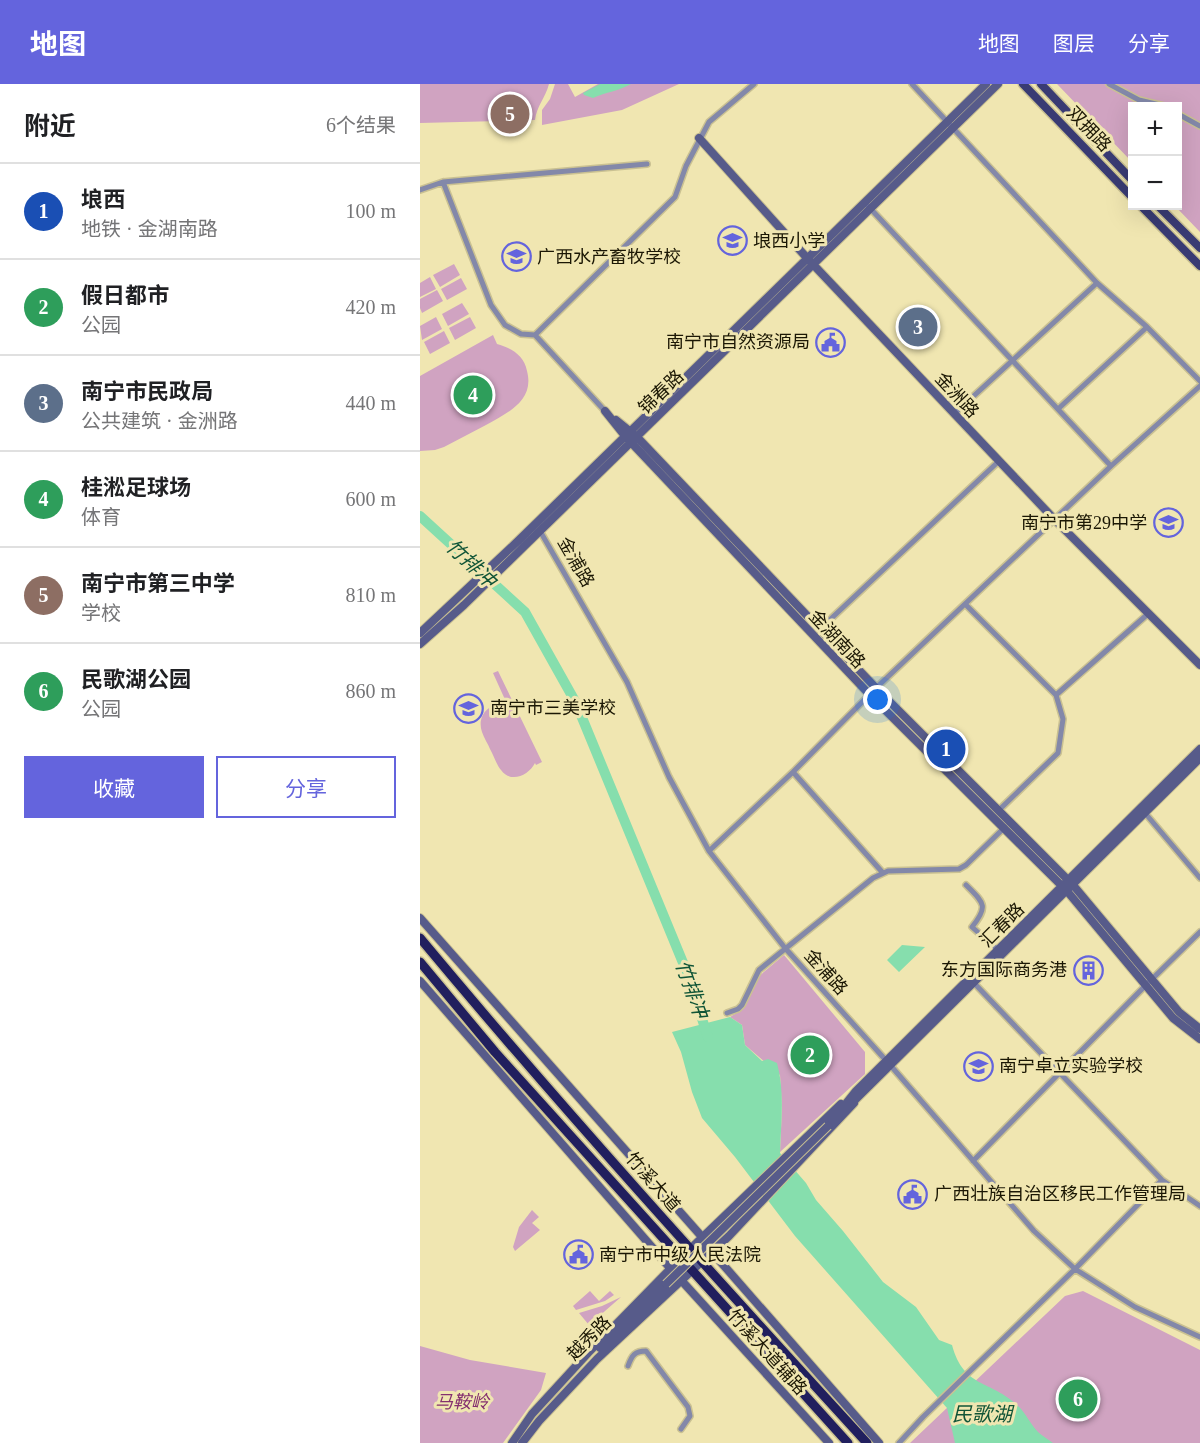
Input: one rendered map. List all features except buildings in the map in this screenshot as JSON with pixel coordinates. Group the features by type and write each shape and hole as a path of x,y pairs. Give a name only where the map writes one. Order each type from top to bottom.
{"highway":[{"name":"竹溪大道","path":"420,938 507,1043 690,1250 867,1443"},
{"name":"竹溪大道","path":"420,962 495,1052 848,1443"}],"main road":[{"name":"锦春路","path":"951,124 986,84"},
{"name":"锦春路","path":"420,644 951,124 998,84"},
{"name":"双拥路","path":"1023,84 1128,193"},
{"name":"双拥路","path":"1041,84 1128,176"},
{"name":"金洲路","path":"699,138 810,262 954,414 1055,520 1200,665"},
{"path":"1145,210 1200,266"},
{"path":"1162,210 1200,248"},
{"name":"金湖南路","path":"605,411 999,810 1008,825"},
{"name":"锦春路","path":"520,544 540,531 631,437"},
{"name":"金湖南路","path":"631,437 870,695 1008,825 1067,886 1149,982 1200,1029"},
{"name":"锦春路","path":"420,633 461,602"},
{"name":"汇春路","path":"666,1284 828,1126 858,1093 974,983 1200,749"},
{"name":"汇春路","path":"889,1064 998,950 1145,813 1200,758"},
{"path":"420,918 703,1238 879,1443"},
{"name":"竹溪大道辅路","path":"420,981 671,1269 829,1443"},
{"name":"金湖南路","path":"1149,982 1173,1018 1200,1039"},
{"path":"514,1439 532,1414 588,1353 681,1258 796,1146 858,1093"},
{"path":"523,1442 539,1421 597,1359 754,1210 841,1119 858,1093"},
{"name":"越秀路","path":"536,1417 590,1358 666,1284"},
{"path":"514,1439 536,1417"},
{"path":"523,1442 536,1417"}],"street":[{"path":"443,182 491,305 505,325 521,334 535,335 675,197 699,138 710,122 754,84"},
{"path":"912,84 1097,283 1147,327 1200,381"},
{"path":"1109,84 1147,102"},
{"path":"1182,116 1200,126"},
{"path":"420,190 443,182 646,164"},
{"path":"867,206 1111,466"},
{"path":"954,414 1097,283"},
{"path":"1058,409 1147,327"},
{"name":"金湖南路","path":"535,335 605,411"},
{"path":"709,850 793,772 876,688 1111,466 1200,386"},
{"path":"820,629 999,461"},
{"name":"金浦路","path":"540,531 627,682 669,777 709,850 785,948 1034,1231 1075,1269 1135,1307 1200,1337"},
{"path":"965,604 1056,695 1063,719 1058,753 999,810"},
{"path":"1056,695 1149,613"},
{"path":"793,772 883,873"},
{"path":"1145,813 1200,878"},
{"path":"726,1013 742,1005 759,970 865,883 883,873 896,871 959,869 966,866 1008,825"},
{"path":"966,885 980,899 984,907 983,913 972,927 998,950"},
{"path":"973,1161 1200,932"},
{"path":"974,983 1162,1180 1200,1206"},
{"path":"899,1443 1162,1180"},
{"path":"628,1366 632,1356 639,1351 646,1351 688,1407 690,1416 681,1429"}],"green space":[{"path":"420,84 549,84 535,120 420,123"},
{"path":"555,84 568,84 575,97 598,84 679,84 622,110 542,125 542,110 550,99"},
{"path":"1057,84 1200,84 1200,232 1179,210 1182,210 1182,102 1128,102 1128,158"},
{"path":"454,264 460,275 440,287 433,275"},
{"path":"430,277 436,289 420,297 420,283"},
{"path":"461,278 467,289 447,300 441,289"},
{"path":"437,290 443,301 422,313 420,299"},
{"path":"462,303 469,314 448,326 442,314"},
{"path":"436,317 442,329 422,340 420,326"},
{"path":"470,317 476,328 455,340 449,328"},
{"path":"444,331 450,343 430,354 424,342"},
{"path":"493,335 497,344 516,353 525,365 528,381 523,398 502,416 444,447 420,451 420,376"},
{"path":"498,671 542,762 536,765 535,763 529,771 515,777 505,774 496,763 481,726 486,710 496,705 507,704 493,673"},
{"path":"784,955 865,1052 865,1074 780,1152 782,1107 780,1075 745,1045 742,1025 730,1017 743,1009 758,977"},
{"path":"532,1210 539,1217 532,1223 540,1230 515,1251 513,1247 519,1227"},
{"path":"590,1291 599,1301 610,1291 614,1295 605,1301 576,1310 573,1306"},
{"path":"1083,1291 1200,1350 1200,1443 910,1443 1065,1296"},
{"path":"621,1297 589,1325 579,1313 602,1306"},
{"name":"马鞍岭","path":"420,1346 470,1360 546,1373 541,1390 503,1443 420,1443"}],"water":[{"path":"600,84 631,84 593,98 584,95 583,93"},
{"path":"902,945 925,947 899,972 887,960"},
{"name":"民歌湖","path":"730,1017 742,1025 745,1045 762,1061 768,1059 777,1063 782,1096 780,1153 883,1282 916,1307 939,1340 952,1345 963,1369 979,1382 1008,1397 1021,1409 1038,1432 1053,1443 955,1443 947,1408 795,1236 702,1118 681,1052 672,1032"}],"waterway":[{"name":"竹排冲","path":"420,516 525,612 576,703 686,970 708,1037"}],"place":[{"name":"南宁市第三中学","path":"510,114"},
{"name":"埌西小学","path":"732,241"},
{"name":"广西水产畜牧学校","path":"516,257"},
{"name":"南宁市民政局","path":"918,327"},
{"name":"南宁市自然资源局","path":"831,342"},
{"name":"桂淞足球场","path":"473,395"},
{"name":"南宁市第29中学","path":"1168,523"},
{"name":"南宁市三美学校","path":"469,708"},
{"name":"埌西","path":"946,749"},
{"name":"东方国际商务港","path":"1088,970"},
{"name":"假日都市","path":"810,1055"},
{"name":"南宁卓立实验学校","path":"978,1066"},
{"name":"广西壮族自治区移民工作管理局","path":"913,1194"},
{"name":"南宁市中级人民法院","path":"578,1255"},
{"name":"民歌湖公园","path":"1078,1399"}]}
